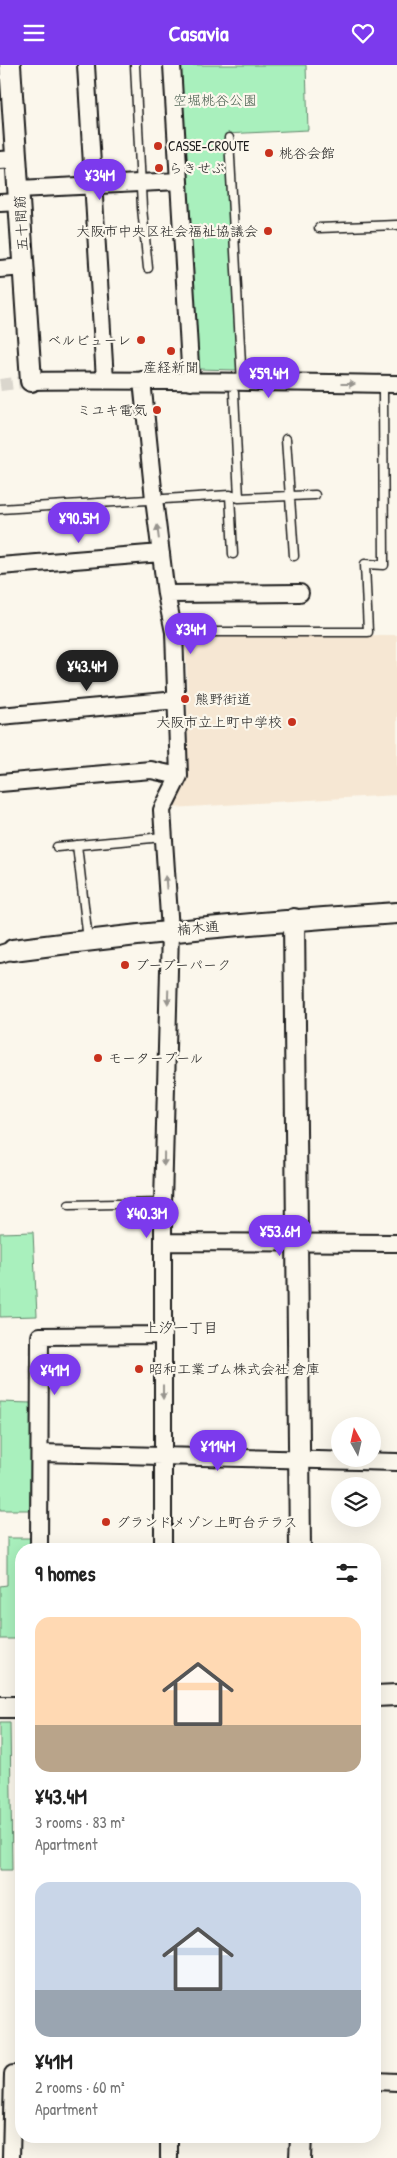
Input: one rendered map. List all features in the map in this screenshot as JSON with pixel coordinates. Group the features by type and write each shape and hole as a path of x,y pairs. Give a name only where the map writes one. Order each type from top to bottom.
{"street":[{"name":"五十間筋","path":"10,65 9,159 24,267 31,381"},
{"path":"86,65 105,380"},
{"path":"172,65 191,382"},
{"path":"13,198 94,185 179,181"},
{"path":"0,269 24,267"},
{"path":"31,381 142,380 191,382 238,388 397,384"},
{"path":"142,380 166,594 174,632 179,775 162,810 170,931 163,1203 163,1543"},
{"path":"0,566 161,553"},
{"path":"166,594 300,593"},
{"path":"0,715 177,700"},
{"path":"0,783 151,770 179,775"},
{"name":"楠木通","path":"4,951 88,940 294,919 397,913"},
{"path":"294,919 300,1543"},
{"path":"163,1242 297,1241 397,1243"},
{"path":"39,1543 40,1336 163,1335"},
{"path":"40,1453 397,1462"},
{"path":"381,1696 397,1695"},
{"path":"0,1707 15,1707"},
{"path":"11,2074 12,2158"},
{"path":"381,2081 397,2081"},
{"path":"169,2143 169,2158"},
{"path":"300,2158 301,2143"}],"lane":[{"path":"135,65 148,268"},
{"path":"230,138 238,388 239,498"},
{"path":"319,228 397,225"},
{"path":"174,632 368,632 365,564 384,565 383,392"},
{"path":"286,439 294,556"},
{"path":"230,495 233,554"},
{"path":"0,509 230,495 239,498 315,495"},
{"path":"57,847 163,837"},
{"path":"78,845 88,940"},
{"path":"69,1205 163,1203"}],"shaded area":[{"name":"大阪市立上町中学校","path":"397,635 397,795 171,808 188,775 187,669 184,637"}],"green space":[{"name":"空堀桃谷公園","path":"177,65 306,65 308,130 225,134 237,370 198,369"},
{"path":"33,1232 37,1316 0,1317 0,1233"},
{"path":"0,1402 31,1403 30,1510 0,1510"},
{"path":"7,1538 32,1538 32,1543 15,1543 15,1639 0,1639 0,1586 7,1585"},
{"path":"0,1722 10,1722 12,1870 0,1870"}],"tunnel":[{"path":"0,385 31,381"}],"place":[{"name":"CASSE-CROUTE","path":"158,146"},
{"name":"桃谷会館","path":"269,153"},
{"name":"らきせぶ","path":"159,168"},
{"name":"大阪市中央区社会福祉協議会","path":"268,231"},
{"name":"ベルビューレ","path":"141,340"},
{"name":"産経新聞","path":"171,351"},
{"name":"ミユキ電気","path":"157,410"},
{"name":"熊野街道","path":"185,699"},
{"name":"大阪市立上町中学校","path":"292,722"},
{"name":"ブーブーパーク","path":"125,965"},
{"name":"モータープール","path":"98,1058"},
{"name":"昭和工業ゴム株式会社 倉庫","path":"139,1369"},
{"name":"グランドメゾン上町台テラス","path":"106,1522"}],"district":[{"name":"上汐一丁目","path":"181,1328"}]}
